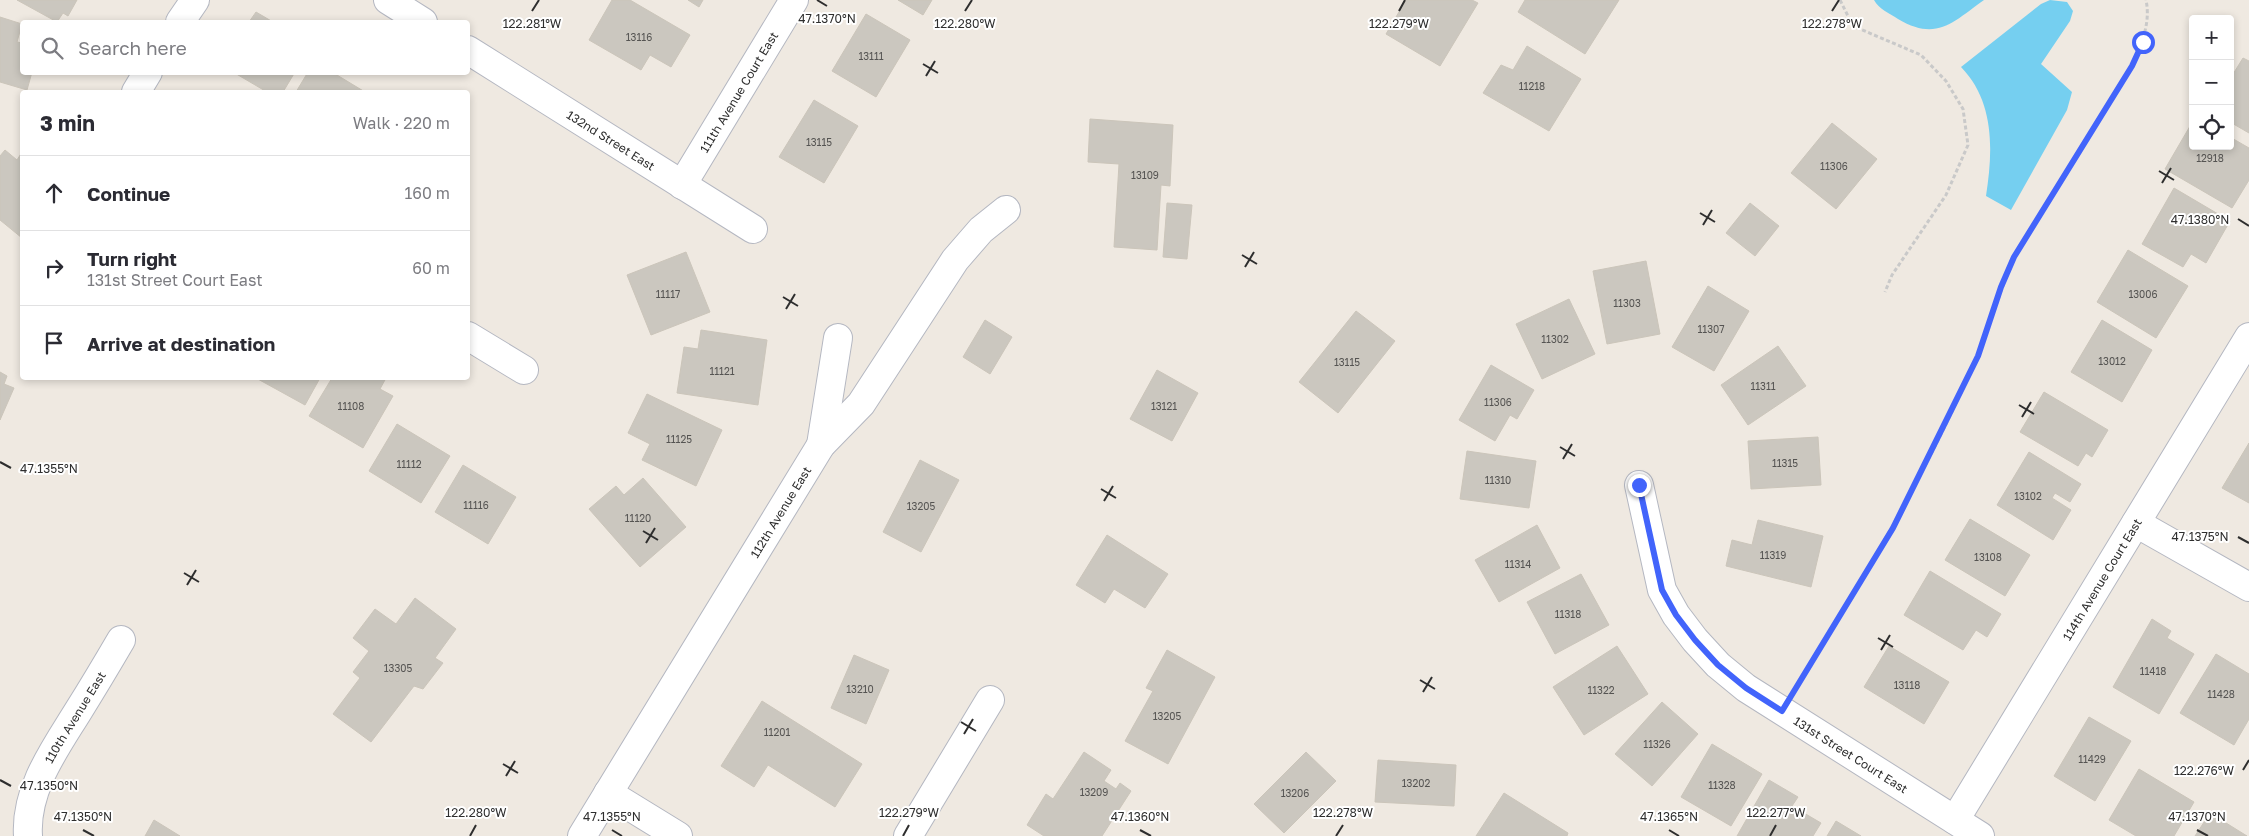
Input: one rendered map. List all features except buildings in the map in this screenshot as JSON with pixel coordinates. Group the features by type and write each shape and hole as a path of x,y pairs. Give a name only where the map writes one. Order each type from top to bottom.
{"street":[{"path":"181,20 194,0"},
{"path":"388,0 421,20"},
{"name":"111th Avenue Court East","path":"682,185 794,0"},
{"name":"132nd Street East","path":"470,51 753,229"},
{"path":"137,90 146,75"},
{"name":"112th Avenue East","path":"582,836 821,446 861,404 955,260 981,230 1006,210"},
{"path":"470,337 524,370"},
{"name":"114th Avenue Court East","path":"1955,820 2249,337"},
{"path":"821,446 838,338"},
{"name":"131st Street Court East","path":"1639,485 1662,590 1676,615 1695,640 1718,665 1746,688 1980,836"},
{"path":"2136,523 2249,587"},
{"name":"110th Avenue East","path":"27,830 37,782 121,640"},
{"path":"908,836 990,700"},
{"path":"608,793 678,836"}],"path":[{"path":"1840,0 1853,26 1921,55 1946,81 1963,109 1968,145 1946,195 1892,275 1885,292"},
{"path":"1782,711 1898,519 1978,356 2001,287 2014,257 2132,66 2143,42 2149,15 2146,0"}],"water":[{"path":"1874,0 1984,0 1953,22 1934,29 1924,29 1912,26 1898,19 1885,11"},
{"path":"2050,0 2067,2 2073,11 2070,21 2041,64 2072,92 2067,110 2011,210 1986,196 1990,145 1986,111 1972,81 1961,67 2041,4"}],"route":[{"path":"1639,485 1662,590 1676,615 1695,640 1718,665 1746,688 1782,711 1893,528 1978,356 2001,287 2014,257 2132,66 2143,42"}]}
